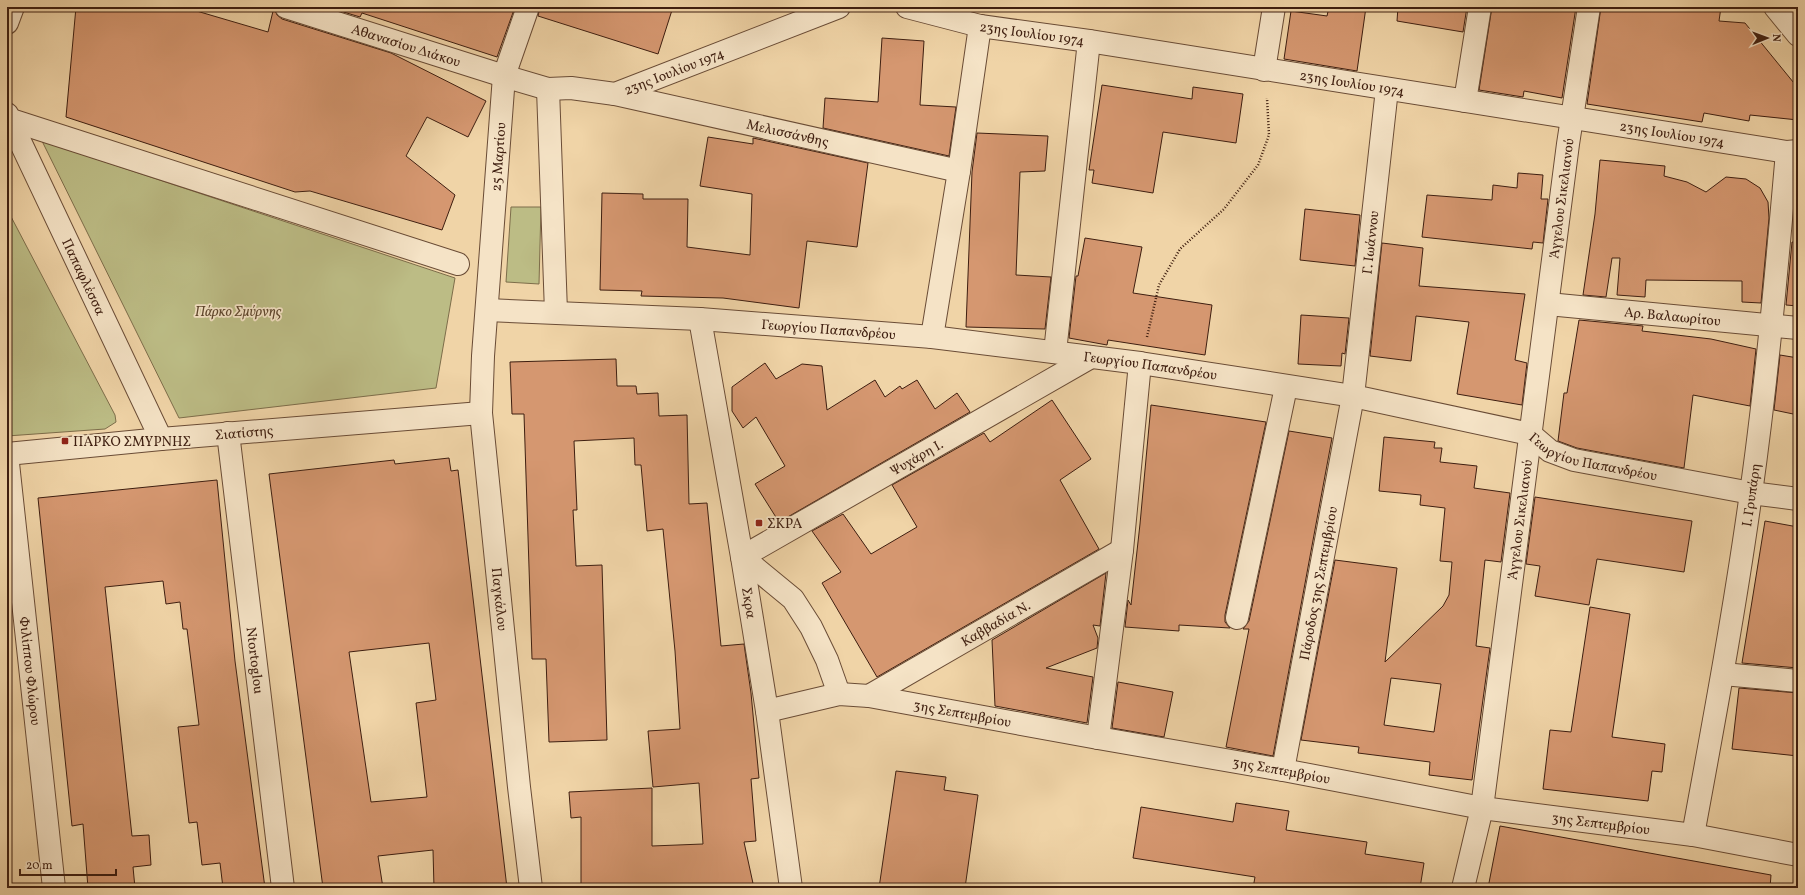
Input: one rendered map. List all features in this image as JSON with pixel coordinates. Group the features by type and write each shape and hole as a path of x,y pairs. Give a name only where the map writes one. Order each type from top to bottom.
{"street":[{"path":"7,22 13,7"},
{"name":"Αθανασίου Διάκου","path":"286,7 504,76"},
{"name":"25 Μαρτίου","path":"487,310 504,76 528,7"},
{"name":"23ης Ιουλίου 1974","path":"504,76 548,89 571,88 615,94 839,7"},
{"name":"23ης Ιουλίου 1974","path":"907,7 980,26 1089,41 1264,70 1793,152"},
{"path":"1264,70 1274,7"},
{"path":"1464,101 1480,7"},
{"name":"Άγγελου Σικελιανού","path":"1463,888 1482,808 1572,118 1589,7"},
{"path":"1775,7 1798,35"},
{"path":"932,337 960,172 980,26"},
{"path":"1055,352 1089,41"},
{"path":"548,89 556,312"},
{"name":"Γ. Ιωάννου","path":"1353,396 1387,89"},
{"name":"Μελισσάνθης","path":"615,94 960,172"},
{"path":"8,116 458,264"},
{"name":"Παπαφλέσσα","path":"8,116 161,439"},
{"name":"Ι. Γρυπάρη","path":"1693,835 1723,674 1751,494 1793,152"},
{"name":"Αρ. Βαλαωρίτου","path":"1548,304 1798,328"},
{"name":"Γεωργίου Παπανδρέου","path":"487,310 700,319 932,337 1140,363 1286,387 1353,396 1530,434 1550,451 1574,460 1751,494 1798,499"},
{"name":"Παγκάλου","path":"487,310 483,356 481,414 519,786 531,888"},
{"name":"Σκρα","path":"700,319 767,711 791,888"},
{"name":"Ψυχάρη Ι.","path":"742,558 1091,357"},
{"path":"1098,738 1122,550 1140,363"},
{"path":"1237,618 1286,387"},
{"name":"Πάροδος 3ης Σεπτεμβρίου","path":"1283,770 1353,396"},
{"name":"Σιατίστης","path":"7,454 228,433 481,414"},
{"name":"Ntortoglou","path":"228,433 283,888"},
{"name":"Φιλίππου Φλώρου","path":"7,454 54,888"},
{"name":"Καββαδία Ν.","path":"869,696 1122,550"},
{"path":"742,558 793,599 811,627 827,660 839,694"},
{"path":"1723,674 1798,681"},
{"name":"3ης Σεπτεμβρίου","path":"767,711 839,694 869,696 1283,770 1482,808 1693,835 1798,855"}],"path":[{"path":"1140,363 1159,285 1180,249 1224,209 1258,165 1269,135 1264,70"}],"green space":[{"name":"Πάρκο Σμύρνης","path":"42,141 455,278 436,388 179,418"},
{"path":"511,207 541,207 539,284 506,282"},
{"path":"7,209 115,415 116,422 105,429 7,436"}],"building":[{"path":"76,7 183,7 268,32 274,7 277,15 282,19 391,53 486,101 468,137 427,117 406,156 455,195 442,230 310,191 295,192 66,117"},
{"path":"327,7 515,7 497,57 362,13 360,17"},
{"path":"540,7 673,7 658,54 538,16"},
{"path":"1329,7 1366,7 1357,71 1284,59 1291,11 1327,16"},
{"path":"1398,7 1467,7 1463,32 1397,21"},
{"path":"1492,7 1576,7 1562,98 1524,91 1523,97 1479,90"},
{"path":"1601,7 1721,7 1719,21 1745,23 1798,88 1798,120 1750,115 1749,121 1704,113 1702,122 1587,104"},
{"path":"882,38 924,41 920,105 956,107 949,156 823,128 825,98 878,102"},
{"path":"1102,85 1192,99 1193,87 1243,94 1236,143 1163,132 1153,193 1092,183 1094,170 1089,170"},
{"path":"977,133 1048,136 1045,171 1020,172 1016,275 1051,277 1045,329 966,327 972,172"},
{"path":"708,137 753,144 753,138 868,163 857,247 807,241 799,308 723,298 641,296 642,291 600,290 602,193 643,194 643,199 688,199 687,247 750,255 752,194 700,186"},
{"path":"1600,160 1665,166 1664,176 1687,182 1706,192 1726,177 1746,179 1760,188 1768,202 1769,218 1761,303 1742,302 1742,281 1646,280 1645,297 1617,295 1620,258 1612,258 1606,297 1583,295 1595,214"},
{"path":"1518,173 1543,175 1541,199 1548,199 1543,243 1533,242 1532,249 1422,237 1427,195 1492,200 1493,185 1517,188"},
{"path":"1305,209 1360,215 1355,266 1300,260"},
{"path":"1085,238 1142,247 1133,293 1212,305 1205,355 1108,340 1107,345 1069,338 1076,276 1078,276"},
{"path":"1792,242 1798,243 1798,306 1786,305"},
{"path":"1382,243 1423,248 1419,286 1525,294 1515,360 1527,363 1522,405 1457,394 1469,322 1416,316 1411,361 1370,356"},
{"path":"1301,315 1349,318 1345,354 1342,353 1341,366 1298,364"},
{"path":"1579,320 1643,326 1642,331 1711,339 1756,349 1750,406 1693,395 1684,468 1577,448 1558,441 1564,393 1567,393"},
{"path":"1780,355 1798,358 1798,415 1774,410"},
{"path":"616,359 617,386 636,386 637,394 658,393 659,416 687,415 689,504 707,503 721,646 744,644 751,693 759,778 751,779 756,841 744,842 754,888 581,888 581,817 571,818 569,792 652,788 652,846 703,844 699,783 653,787 648,731 680,729 675,651 663,529 647,531 641,465 635,465 634,438 574,441 577,510 573,510 576,566 602,565 607,740 549,742 546,659 532,659 524,414 512,414 510,362"},
{"path":"765,363 776,379 802,364 822,366 827,410 875,380 885,397 900,386 902,389 917,380 935,409 957,393 970,412 779,522 755,484 785,466 756,417 743,428 732,411 732,387"},
{"path":"1052,400 1091,459 1060,480 1099,549 877,677 822,583 841,572 812,531 843,514 871,554 917,527 892,485 984,433 990,442"},
{"path":"1151,405 1266,422 1225,615 1225,622 1230,628 1179,625 1179,631 1125,627 1128,600 1131,605"},
{"path":"1289,431 1332,438 1273,756 1226,747 1249,629 1243,629 1249,621"},
{"path":"1384,437 1435,442 1434,448 1442,448 1440,462 1477,466 1474,488 1510,493 1501,562 1485,560 1476,646 1490,648 1472,780 1429,775 1430,762 1358,753 1359,747 1301,740 1335,560 1397,568 1385,662 1443,606 1449,595 1452,562 1440,561 1445,508 1420,505 1421,495 1379,491","holes":["1391,678 1441,684 1434,732 1384,725"]},
{"path":"449,458 451,471 458,470 507,888 434,888 433,850 378,856 383,888 323,888 269,474 394,460 395,464","holes":["429,643 436,700 416,703 427,797 371,802 349,652"]},
{"path":"217,480 235,661 265,888 223,888 220,863 202,865 197,822 189,823 178,727 199,725 187,629 183,629 180,602 166,604 163,581 105,587 132,836 149,835 151,865 133,867 135,888 88,888 83,824 72,826 38,498"},
{"path":"1535,497 1692,521 1684,572 1597,559 1589,605 1535,596 1540,566 1526,564"},
{"path":"1765,521 1798,527 1798,668 1742,663"},
{"path":"1106,573 1100,626 1093,625 1098,638 1097,648 1046,668 1093,677 1087,723 995,706 992,640"},
{"path":"1590,607 1630,614 1612,737 1665,744 1662,772 1652,771 1648,801 1543,789 1550,730 1571,732"},
{"path":"1118,682 1173,692 1164,737 1112,728"},
{"path":"1739,688 1798,693 1798,756 1732,749"},
{"path":"896,771 946,777 944,790 978,795 965,888 879,888"},
{"path":"1236,803 1289,811 1286,830 1367,842 1365,854 1424,863 1420,888 1253,888 1255,877 1133,858 1141,807 1233,822"},
{"path":"1500,826 1771,875 1770,888 1488,888"}],"place":[{"name":"ΠΑΡΚΟ ΣΜΥΡΝΗΣ","path":"65,441"},
{"name":"ΣΚΡΑ","path":"759,523"}]}
